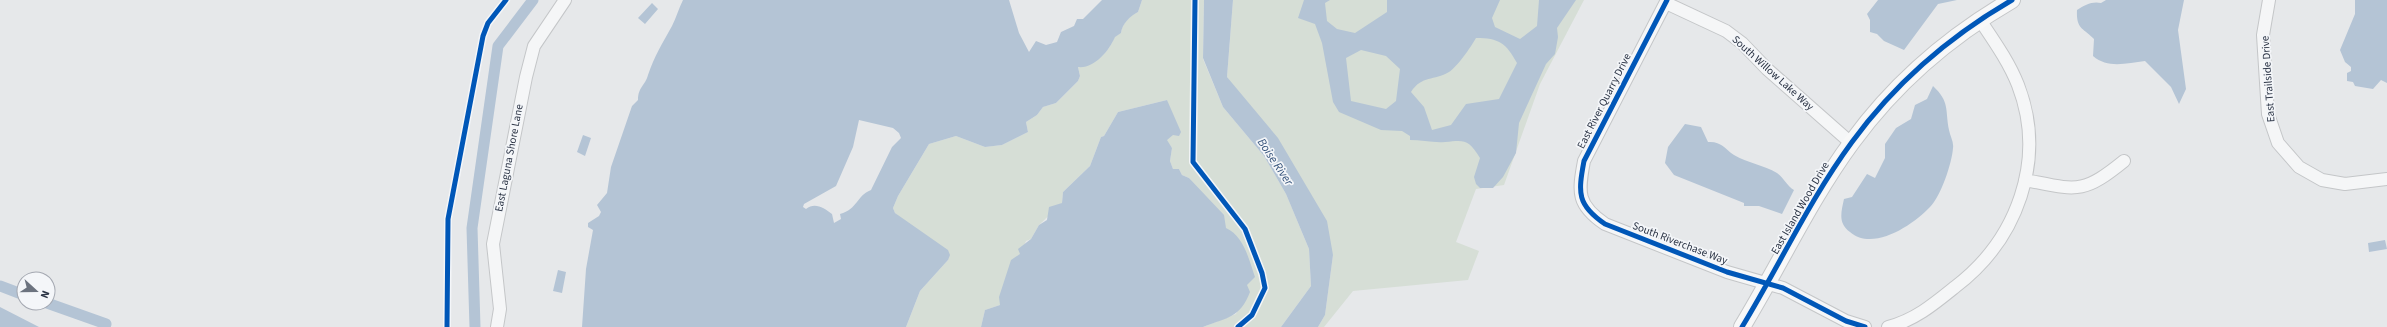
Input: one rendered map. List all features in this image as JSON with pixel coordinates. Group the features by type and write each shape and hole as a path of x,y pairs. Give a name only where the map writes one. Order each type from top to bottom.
{"street":[{"name":"East Laguna Shore Lane","path":"497,327 500,309 493,244 524,84 534,46 565,0"},
{"name":"East Island Wood Drive","path":"1742,327 1768,284 1826,180 1851,143 1904,81 1951,40 2012,0"},
{"name":"East Trailside Drive","path":"2269,0 2263,35 2268,114 2278,143 2288,156 2303,170 2322,180 2336,183 2363,183 2387,179"},
{"name":"South Willow Lake Way","path":"1667,1 1726,31 1742,43 1767,69 1851,143"},
{"name":"East River Quarry Drive","path":"1589,211 1583,202 1578,187 1584,161 1667,1"},
{"path":"1888,327 1902,324 1922,312 1980,267 2008,228 2026,180 2028,133 2022,98 2008,64 1980,20"},
{"path":"2026,180 2065,188 2082,187 2099,182 2124,161"},
{"name":"South Riverchase Way","path":"1589,211 1605,224 1727,272 1793,293 1846,321 1866,327"}],"shaded area":[{"path":"1142,0 1204,0 1203,59 1223,107 1264,156 1286,194 1309,249 1311,286 1281,327 1203,327 1236,314 1247,285 1226,228 1189,178 1182,175 1179,169 1173,169 1170,161 1172,148 1166,140 1172,135 1167,100 1118,112 1104,136 1101,137 1090,166 1063,192 1062,203 1039,225 1031,239 1026,241 1000,305 985,310 981,327 906,327 920,291 948,260 895,213 893,208 898,196 929,144 956,136 985,147 1002,145 1028,132 1026,122 1037,115 1043,107 1056,103 1078,81 1080,76 1078,67 1096,61 1105,53 1115,36 1121,33 1126,21 1138,12"},
{"path":"1233,0 1584,0 1540,84 1504,185 1476,189 1456,242 1479,251 1468,280 1353,291 1324,327 1318,327 1325,315 1333,255 1227,77"}],"water":[{"path":"683,0 1009,0 1019,33 1029,52 1036,41 1046,45 1057,42 1061,32 1074,26 1077,19 1083,19 1102,0 1142,0 1138,12 1127,21 1123,26 1121,33 1115,37 1105,53 1090,65 1078,67 1080,76 1078,81 1056,103 1043,107 1037,115 1026,122 1028,132 1002,145 985,147 956,136 929,144 898,196 893,208 895,213 948,250 950,255 948,260 920,291 906,327 582,327 586,269 593,230 588,227 588,223 599,216 601,212 597,205 607,193 611,167 632,106 638,100 640,89 647,79 653,62 672,26","holes":["859,120 893,128 899,133 901,138 892,147 871,190 862,196 854,206 846,212 840,214 841,219 834,223 832,214 823,208 813,206 806,209 803,207 804,204 836,186 853,147"]},
{"name":"Boise River","path":"1204,0 1233,0 1227,77 1278,138 1327,221 1333,255 1325,315 1318,327 1281,327 1311,286 1309,249 1286,194 1264,156 1223,107 1203,58"},
{"path":"1304,0 1330,0 1325,3 1327,21 1337,29 1355,33 1387,12 1387,0 1500,0 1492,18 1495,27 1520,39 1537,26 1539,0 1576,0 1557,28 1558,37 1555,54 1546,64 1519,123 1516,153 1503,177 1493,188 1480,188 1476,184 1474,177 1480,158 1472,147 1466,142 1410,140 1410,136 1402,131 1381,130 1339,112 1333,102 1322,43 1315,24 1298,18","holes":["1476,38 1491,39 1501,43 1505,46 1517,63 1499,99 1466,104 1451,125 1432,130 1424,107 1411,92 1419,83 1449,72 1464,56","1361,50 1386,56 1400,69 1396,101 1386,109 1351,101 1346,58"]},
{"path":"1878,0 1957,0 1938,4 1904,50 1884,41 1877,34 1870,32 1870,20 1867,14"},
{"path":"2106,0 2184,0 2178,30 2186,89 2179,104 2171,87 2145,61 2125,64 2111,64 2105,63 2093,56 2094,39 2079,25 2077,10 2089,4 2101,3"},
{"path":"2355,0 2387,0 2387,83 2381,80 2373,89 2355,86 2353,82 2347,81 2347,73 2351,71 2351,67 2345,62 2340,50 2355,14"},
{"path":"652,3 658,9 645,24 638,18"},
{"path":"1933,86 1942,97 1946,106 1953,146 1948,170 1942,187 1930,207 1914,221 1903,228 1881,238 1870,239 1859,237 1846,229 1842,221 1841,213 1844,199 1852,197 1867,174 1875,178 1885,158 1885,144 1896,128 1911,119 1915,105 1927,99"},
{"path":"1167,100 1181,132 1179,136 1173,135 1167,140 1172,148 1170,161 1173,169 1179,169 1182,175 1189,178 1224,215 1226,228 1242,243 1248,256 1255,277 1247,285 1250,292 1242,307 1232,316 1203,327 981,327 985,310 1000,305 999,297 1011,260 1020,254 1018,249 1031,239 1039,225 1047,220 1049,207 1062,203 1063,192 1090,166 1101,137 1104,136 1118,112"},
{"path":"1685,124 1701,127 1708,142 1719,144 1739,158 1777,173 1794,190 1782,214 1759,206 1744,206 1744,203 1674,175 1665,163 1668,147"},
{"path":"583,135 591,138 585,156 577,152"},
{"path":"2385,240 2387,249 2369,252 2368,243"},
{"path":"558,270 566,272 562,293 553,291"},
{"path":"0,307 39,327 0,327"}],"waterway":[{"path":"475,327 472,228 498,46 533,0"},
{"path":"0,286 16,292"},
{"path":"56,306 106,324 105,327"}],"cycle path":[{"path":"447,327 448,219 483,36 488,23 506,0"},
{"path":"1195,0 1193,162 1245,229 1262,273 1265,288 1252,315 1238,327"},
{"path":"1667,0 1584,161 1581,182 1584,204 1589,211 1605,224 1727,272 1783,288 1846,321 1865,327"},
{"path":"1742,327 1822,186 1869,120 1905,81 1945,45 1989,14 2012,0"}]}
